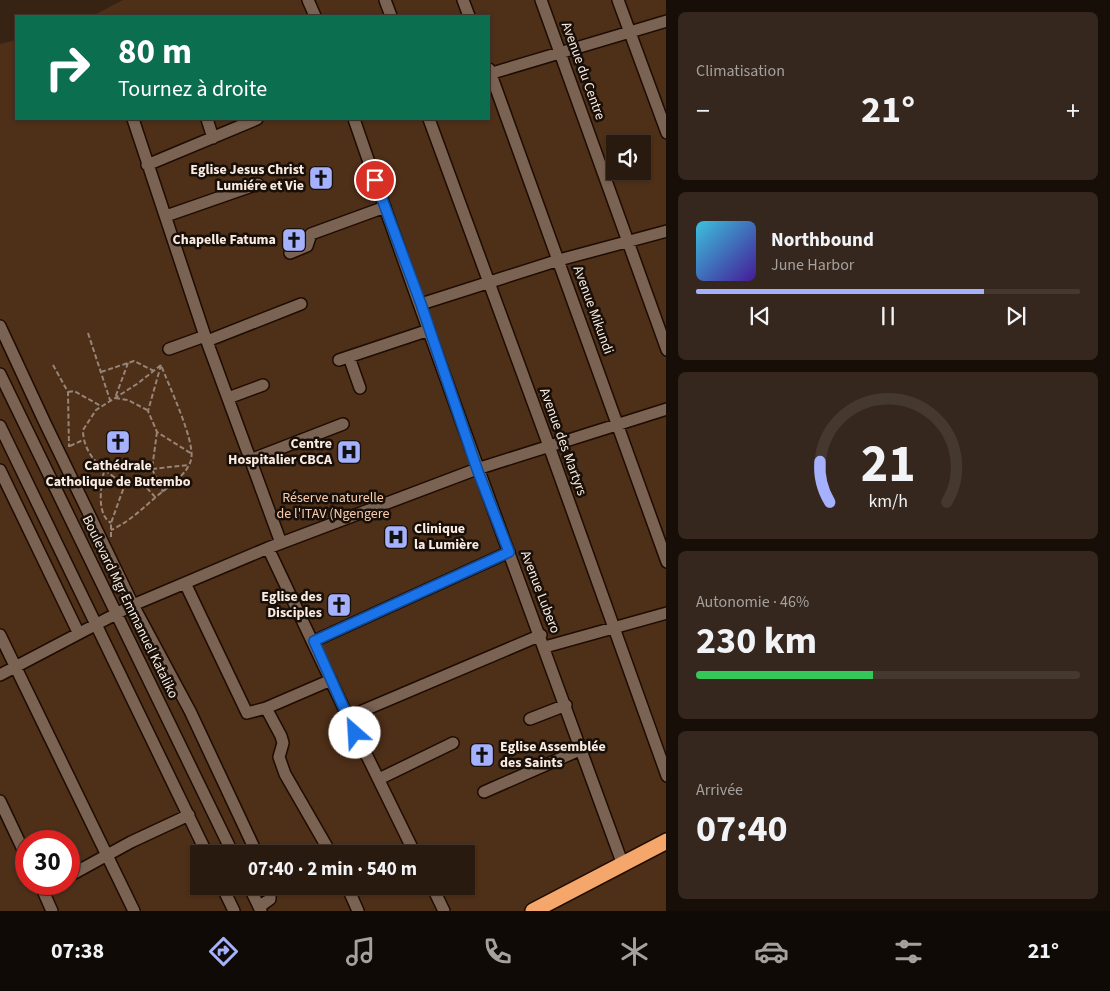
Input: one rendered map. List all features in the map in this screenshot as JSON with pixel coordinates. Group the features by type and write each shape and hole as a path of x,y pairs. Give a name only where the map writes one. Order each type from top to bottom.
{"highway":[{"path":"534,911 666,841"}],"street":[{"path":"308,0 315,15"},
{"path":"385,0 391,15"},
{"path":"463,0 469,15"},
{"name":"Avenue du Centre","path":"541,0 666,350"},
{"path":"618,0 666,133"},
{"path":"490,72 666,21"},
{"name":"Avenue Mikundi","path":"490,75 559,260 666,562"},
{"path":"132,120 206,338 281,544"},
{"path":"206,120 213,138"},
{"path":"147,165 255,120"},
{"name":"Avenue Lubero","path":"354,120 384,207 421,304 477,469 541,635 623,864"},
{"name":"Avenue des Martyrs","path":"429,120 549,446 666,776"},
{"path":"166,216 258,184"},
{"path":"290,253 307,246 311,234 384,207"},
{"path":"421,304 559,260 666,231"},
{"path":"170,349 301,304"},
{"path":"0,326 64,449 133,605 190,711 253,845"},
{"path":"360,388 344,359 429,330"},
{"name":"Boulevard Mgr Emmanuel Kataliko","path":"0,374 88,555 118,612 229,845"},
{"path":"228,398 263,385"},
{"path":"0,674 118,612 268,548 477,469 666,410"},
{"path":"250,460 342,424"},
{"path":"0,426 94,624 203,845"},
{"path":"0,470 78,632"},
{"path":"88,555 104,543"},
{"path":"268,548 314,641 348,717 412,845"},
{"path":"314,641 509,552"},
{"path":"185,584 247,713 266,708 331,680"},
{"path":"545,647 666,613"},
{"path":"0,635 134,911"},
{"path":"348,717 541,635"},
{"path":"530,719 566,705"},
{"path":"266,708 281,736 282,743 279,757 285,774 326,845"},
{"path":"379,779 453,743"},
{"path":"484,792 582,749"},
{"path":"0,801 15,833"},
{"path":"80,870 189,815"},
{"path":"48,895 52,911"},
{"path":"226,895 234,911"},
{"path":"253,895 260,909 270,899 270,895"},
{"path":"351,895 358,911"},
{"path":"436,895 444,911"}],"path":[{"path":"88,333 110,401"},
{"path":"101,372 128,363 139,362 154,371"},
{"path":"115,398 128,363"},
{"path":"52,365 68,392 64,449 83,440"},
{"path":"156,498 146,487 125,484 104,471 83,440 83,430 101,406 161,365"},
{"path":"161,365 148,410 157,432 152,469 163,492"},
{"path":"111,530 124,524 186,471 192,454 185,426 161,365"},
{"path":"68,392 74,391 101,406"},
{"path":"115,398 128,400 148,410"},
{"path":"157,432 192,454"},
{"path":"152,469 188,465"},
{"path":"104,471 101,484 102,510 106,520 111,523"},
{"path":"104,543 111,536 111,523 125,484"}],"green space":[{"name":"Réserve naturelle de l'ITAV (Ngengere","path":"123,0 666,0 666,911 0,911 0,44 15,40 15,120 490,120 490,15 94,15"}],"place":[{"name":"Eglise Jesus Christ Lumiére et Vie","path":"321,178"},
{"name":"Chapelle Fatuma","path":"294,240"},
{"name":"Cathédrale Catholique de Butembo","path":"118,442"},
{"name":"Centre Hospitalier CBCA","path":"349,452"},
{"name":"Clinique la Lumière","path":"396,537"},
{"name":"Eglise des Disciples","path":"339,605"},
{"name":"Eglise Assemblée des Saints","path":"482,755"}],"route":[{"path":"355,733 314,641 509,552 477,469 421,304 375,180"}]}
